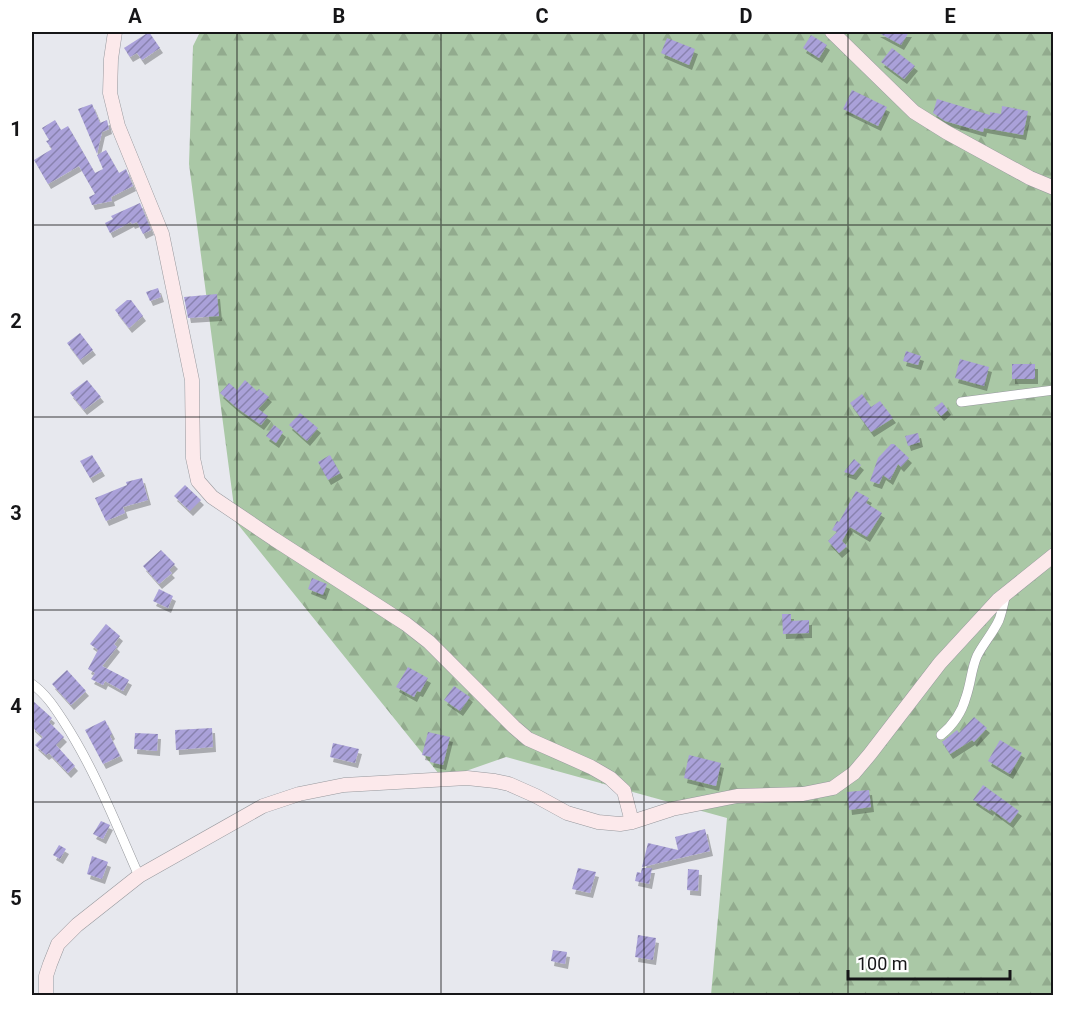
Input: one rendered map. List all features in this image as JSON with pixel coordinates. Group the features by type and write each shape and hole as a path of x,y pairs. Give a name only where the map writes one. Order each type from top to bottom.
{"main road":[{"path":"115,32 110,93 118,126 162,234 192,380 193,458 198,481 212,497 406,624 447,660 528,739 610,778 624,791 632,822"},
{"path":"832,32 914,112 955,137 1053,188"},
{"path":"46,996 46,976 58,944 77,925 139,876 263,806 291,796 344,785 467,778 509,784 567,813 608,824 620,824 672,809 737,796 803,794 833,788 854,773 940,663 998,600 1053,555"}],"street":[{"path":"961,402 1053,390"},
{"path":"941,735 953,723 963,706 971,671 998,621 1006,593"},
{"path":"32,684 48,698 78,744 139,876"}],"green space":[{"path":"200,32 1053,32 1053,995 711,995 727,818 506,757 443,779 236,522 189,164 193,46"}],"building":[{"path":"149,32 160,48 142,60 137,53 130,57 124,48"},
{"path":"877,32 909,32 901,45"},
{"path":"811,35 827,45 819,58 803,48"},
{"path":"667,38 695,49 689,65 661,53"},
{"path":"892,48 915,66 904,79 881,62"},
{"path":"852,90 887,107 878,126 843,109"},
{"path":"937,99 990,115 990,112 1001,114 1002,106 1028,111 1023,135 984,128 983,132 945,121 933,113"},
{"path":"92,104 100,123 107,120 109,129 102,132 97,154 78,109"},
{"path":"55,120 61,130 68,126 95,173 103,169 97,155 106,150 119,173 126,169 133,186 111,197 112,201 92,205 89,197 95,194 79,166 48,184 34,160 52,149 46,141 49,140 42,128"},
{"path":"140,203 151,230 143,234 137,222 132,224 131,222 110,233 105,223 113,219 111,216"},
{"path":"158,288 161,297 150,301 146,292"},
{"path":"217,294 219,316 188,318 184,297"},
{"path":"127,300 131,300 143,316 129,328 115,310"},
{"path":"80,333 93,350 80,360 67,343"},
{"path":"906,351 921,356 918,365 903,361"},
{"path":"960,359 989,367 984,386 955,378"},
{"path":"1012,364 1035,364 1035,379 1012,379"},
{"path":"87,380 101,397 84,410 70,393"},
{"path":"245,380 257,391 259,389 269,397 258,409 268,416 261,425 220,393 229,383 237,390"},
{"path":"862,394 871,407 880,401 893,418 871,432 850,403"},
{"path":"942,402 948,410 941,416 934,408"},
{"path":"300,413 318,428 307,441 289,425"},
{"path":"274,425 283,432 276,443 266,436"},
{"path":"918,433 920,442 908,446 905,436"},
{"path":"891,444 894,444 909,458 901,467 898,464 890,480 883,475 879,484 870,481 878,458"},
{"path":"92,455 102,471 90,478 80,461"},
{"path":"330,455 340,473 328,480 318,462"},
{"path":"854,459 861,465 853,475 844,472"},
{"path":"142,478 148,500 123,507 125,513 106,521 95,498 127,485 126,482"},
{"path":"185,485 201,500 190,511 174,496"},
{"path":"856,491 869,498 866,503 882,513 867,537 850,527 842,541 847,546 839,553 828,541 837,532 832,530"},
{"path":"161,550 175,564 169,570 172,573 159,584 143,566"},
{"path":"312,578 327,584 323,595 308,589"},
{"path":"159,589 173,596 168,608 153,601"},
{"path":"782,614 791,614 791,621 809,620 809,633 783,634"},
{"path":"106,624 120,636 114,644 117,647 102,666 129,680 123,691 105,681 103,685 91,679 95,673 88,669 98,650 90,644"},
{"path":"408,667 428,678 420,692 417,691 414,697 396,687"},
{"path":"67,670 86,691 71,705 52,684"},
{"path":"454,686 470,697 460,711 444,700"},
{"path":"32,700 52,718 49,722 64,737 56,745 75,766 68,773 49,753 46,755 35,745 43,737 32,727"},
{"path":"974,717 987,728 974,742 972,740 950,754 942,742 957,730 959,733"},
{"path":"105,720 120,756 103,764 85,730"},
{"path":"212,728 213,747 176,750 175,730"},
{"path":"428,732 450,737 443,765 430,762 431,757 422,755"},
{"path":"135,733 158,734 157,751 134,749"},
{"path":"1000,740 1022,753 1010,774 988,761"},
{"path":"333,743 359,749 355,763 330,757"},
{"path":"689,755 721,763 716,786 684,778"},
{"path":"983,785 1019,811 1010,823 991,809 990,811 973,800"},
{"path":"869,790 871,807 849,810 847,792"},
{"path":"101,821 110,825 103,839 93,834"},
{"path":"705,829 710,851 642,867 648,843 678,850 675,837"},
{"path":"59,845 66,849 60,859 53,855"},
{"path":"92,856 108,862 102,879 87,874"},
{"path":"578,868 596,872 590,893 572,889"},
{"path":"642,868 652,868 649,884 635,881 637,872 641,873"},
{"path":"688,869 699,870 698,891 687,890"},
{"path":"638,935 656,938 653,960 635,957"},
{"path":"553,950 567,952 565,964 551,961"}]}
